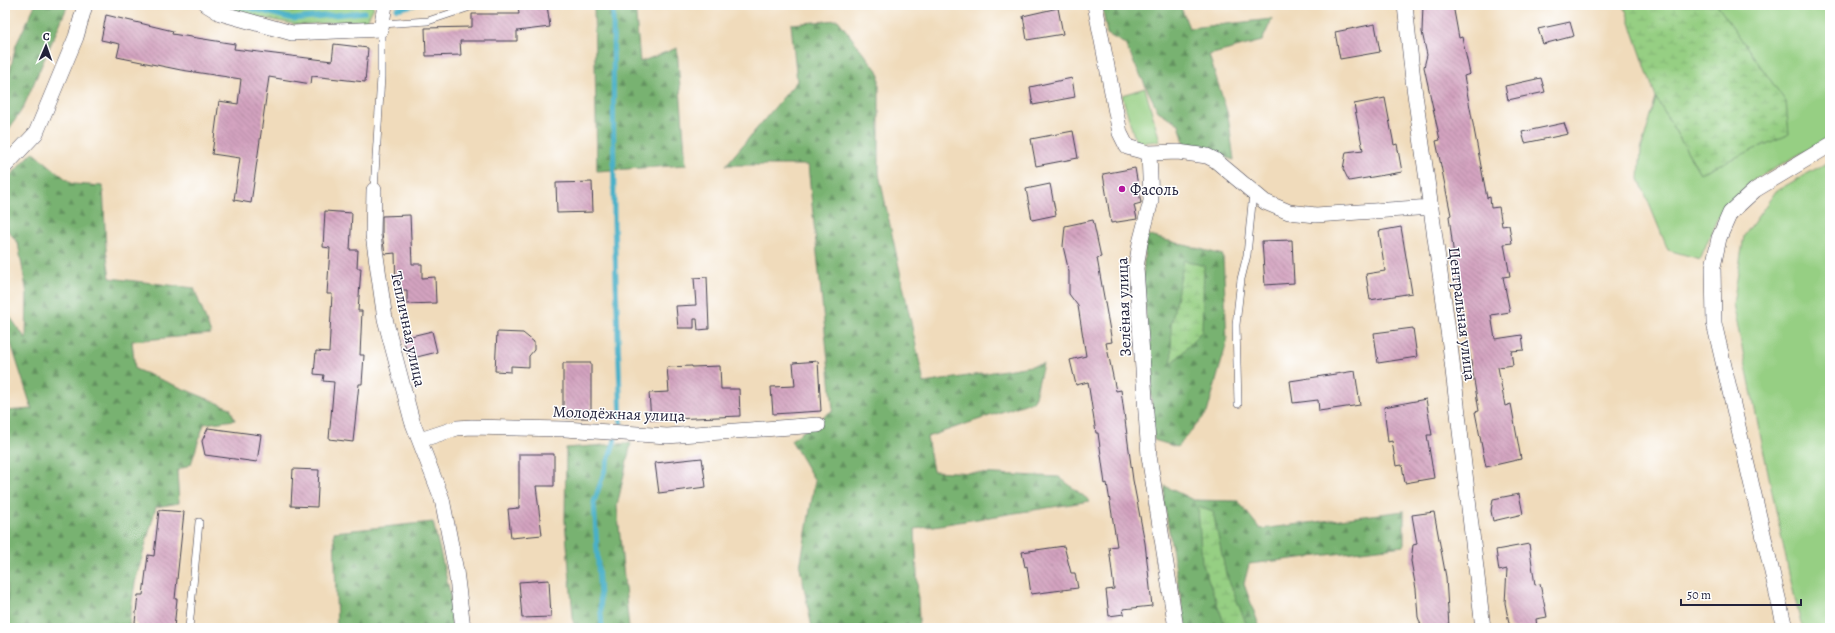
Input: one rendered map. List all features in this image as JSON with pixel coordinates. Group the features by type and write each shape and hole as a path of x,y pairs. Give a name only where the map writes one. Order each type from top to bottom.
{"street":[{"path":"5,166 36,133 76,36 85,5"},
{"path":"207,5 220,12 292,33 381,26 385,5"},
{"path":"1095,5 1120,133 1127,147 1149,153 1178,152 1207,156 1215,160 1253,193 1266,202 1289,212 1316,215 1431,207"},
{"name":"Центральная улица","path":"1405,5 1450,344 1483,628"},
{"path":"1785,628 1714,323 1712,267 1719,238 1730,213 1755,190 1830,145"},
{"name":"Зелёная улица","path":"1149,153 1151,201 1140,243 1136,268 1149,456 1176,628"},
{"name":"Тепличная улица","path":"374,190 372,235 386,319 412,421 442,499 456,571 463,628"},
{"name":"Молодёжная улица","path":"420,440 457,428 472,427 565,429 667,436 818,425"}],"lane":[{"path":"381,26 428,21 476,5"},
{"name":"Тепличная улица","path":"374,190 381,77 381,26"},
{"path":"1238,404 1236,325 1241,279 1247,255 1253,193"},
{"path":"189,628 199,522"}],"green space":[{"path":"35,5 68,5 23,108 5,135 5,93 16,45"},
{"path":"221,5 272,5 292,12 347,5 371,5 374,7 367,20 298,25 253,16"},
{"path":"594,5 635,5 640,62 677,48 686,165 597,171"},
{"path":"1102,5 1180,5 1189,28 1272,19 1262,41 1209,55 1228,115 1234,160 1185,146 1179,124 1158,111 1125,44 1107,34"},
{"path":"1624,5 1717,5 1786,102 1789,134 1700,173 1656,98"},
{"path":"1717,5 1830,5 1830,137 1752,181 1717,219 1700,259 1668,250 1639,179 1641,150 1656,98 1700,173 1718,8"},
{"path":"838,20 879,73 879,174 924,383 1043,364 1034,401 927,437 933,471 1059,477 1090,501 915,529 919,621 917,628 812,628 800,567 815,481 791,440 833,410 808,165 726,165 797,81 791,24"},
{"path":"1145,88 1160,141 1136,143 1122,95"},
{"path":"33,152 72,184 103,186 106,249 110,278 194,288 211,334 132,341 135,369 230,408 235,420 204,424 191,464 177,471 179,503 156,507 135,583 129,623 132,628 5,628 5,624 8,623 7,584 5,582 5,411 32,409 5,325 5,310 26,339 27,294 18,243 5,227 5,181"},
{"path":"1830,161 1830,628 1806,628 1801,624 1789,573 1733,304 1744,236 1776,191"},
{"path":"1146,235 1223,255 1227,342 1207,413 1177,447 1154,440 1143,275"},
{"path":"1184,260 1204,266 1202,331 1172,364 1171,325"},
{"path":"631,443 617,506 629,628 574,628 565,521 566,448"},
{"path":"1165,486 1193,500 1238,501 1260,529 1404,511 1404,546 1249,564 1244,584 1260,628 1186,628 1164,502"},
{"path":"1198,507 1213,512 1226,574 1248,628 1226,628 1202,562"},
{"path":"433,522 450,593 452,628 337,628 334,532"}],"building":[{"path":"518,5 547,5 550,27 517,31 517,41 460,41 461,55 426,56 425,28 472,27 472,14 519,14"},
{"path":"1423,5 1453,5 1459,38 1462,37 1470,74 1464,76 1487,198 1490,197 1491,208 1499,207 1502,226 1509,225 1512,243 1504,244 1510,276 1503,277 1510,312 1491,315 1495,339 1522,335 1524,350 1511,351 1513,365 1498,367 1505,406 1511,404 1521,459 1486,467 1475,412 1479,411 1454,257 1449,216 1451,215 1436,141 1440,140 1424,67 1427,55 1422,32"},
{"path":"1058,8 1063,34 1027,40 1023,16"},
{"path":"106,15 173,31 172,34 235,44 234,49 332,61 334,44 368,48 365,82 312,76 311,84 269,77 251,203 234,200 240,158 212,154 219,101 238,104 241,79 181,70 117,57 120,44 101,40"},
{"path":"1570,22 1574,36 1543,44 1538,29"},
{"path":"1375,24 1380,52 1340,59 1335,32"},
{"path":"1072,78 1075,97 1033,105 1030,87"},
{"path":"1541,78 1545,92 1508,100 1505,86"},
{"path":"1385,98 1394,145 1397,144 1402,172 1349,181 1343,169 1346,152 1363,150 1354,104"},
{"path":"1564,123 1568,134 1525,143 1522,132"},
{"path":"1073,131 1078,158 1036,166 1031,139"},
{"name":"Фасоль","path":"1135,168 1141,203 1134,205 1137,219 1111,223 1103,174"},
{"path":"592,182 593,212 557,213 556,183"},
{"path":"1050,184 1056,215 1032,220 1026,189"},
{"path":"325,211 352,213 350,250 358,250 357,268 361,268 358,311 362,311 360,355 364,355 362,384 359,384 353,442 329,439 334,382 323,381 324,375 314,374 316,351 329,352 332,294 327,294 330,248 323,247"},
{"path":"410,215 412,264 422,264 422,278 435,277 436,303 407,304 407,290 396,290 395,253 385,254 382,234 382,216"},
{"path":"1093,220 1101,257 1097,258 1112,342 1106,343 1116,391 1121,390 1133,480 1145,543 1152,606 1123,609 1124,614 1109,616 1106,590 1114,589 1109,547 1117,546 1088,382 1076,385 1070,360 1086,356 1078,306 1069,294 1069,272 1063,246 1065,226"},
{"path":"1401,227 1412,293 1370,300 1366,274 1385,271 1379,231"},
{"path":"1292,240 1294,283 1265,285 1262,241"},
{"path":"707,277 709,329 698,330 697,319 694,319 694,328 678,328 676,306 696,305 694,278"},
{"path":"1413,328 1417,357 1378,363 1374,333"},
{"path":"432,331 437,352 409,359 403,338"},
{"path":"497,332 523,333 534,342 534,350 529,356 529,367 511,366 511,372 495,371"},
{"path":"818,361 821,411 773,414 771,387 795,386 793,363"},
{"path":"563,363 591,363 591,418 563,418"},
{"path":"720,366 721,389 739,389 740,416 651,420 649,393 669,392 667,367"},
{"path":"1355,371 1360,405 1319,411 1318,400 1293,403 1290,381"},
{"path":"1426,399 1432,435 1427,435 1434,478 1405,483 1402,465 1396,466 1392,441 1388,442 1384,407"},
{"path":"208,428 261,435 257,462 205,455 202,441"},
{"path":"519,454 554,454 554,486 536,486 542,535 511,538 508,509 519,508"},
{"path":"702,458 706,487 659,493 655,463"},
{"path":"293,469 319,470 317,507 291,506"},
{"path":"1519,494 1523,514 1493,521 1491,511 1493,499"},
{"path":"159,510 184,512 175,599 177,599 174,628 140,628 135,622 138,595 143,595 148,555 154,556"},
{"path":"1434,512 1446,577 1449,627 1422,628 1418,617 1416,589 1411,561 1413,545 1417,544 1412,515"},
{"path":"1529,544 1535,585 1540,584 1547,617 1536,619 1537,628 1510,628 1505,603 1507,569 1499,571 1496,550"},
{"path":"1064,546 1071,573 1075,573 1078,588 1031,594 1027,566 1025,567 1022,552"},
{"path":"549,580 551,617 522,618 519,582"}],"waterway":[{"path":"238,5 293,19 364,12"},
{"path":"397,9 414,5"},
{"path":"613,5 614,223 621,422"},
{"path":"602,628 594,502 615,440"}],"place":[{"name":"Фасоль","path":"1122,189"}]}
